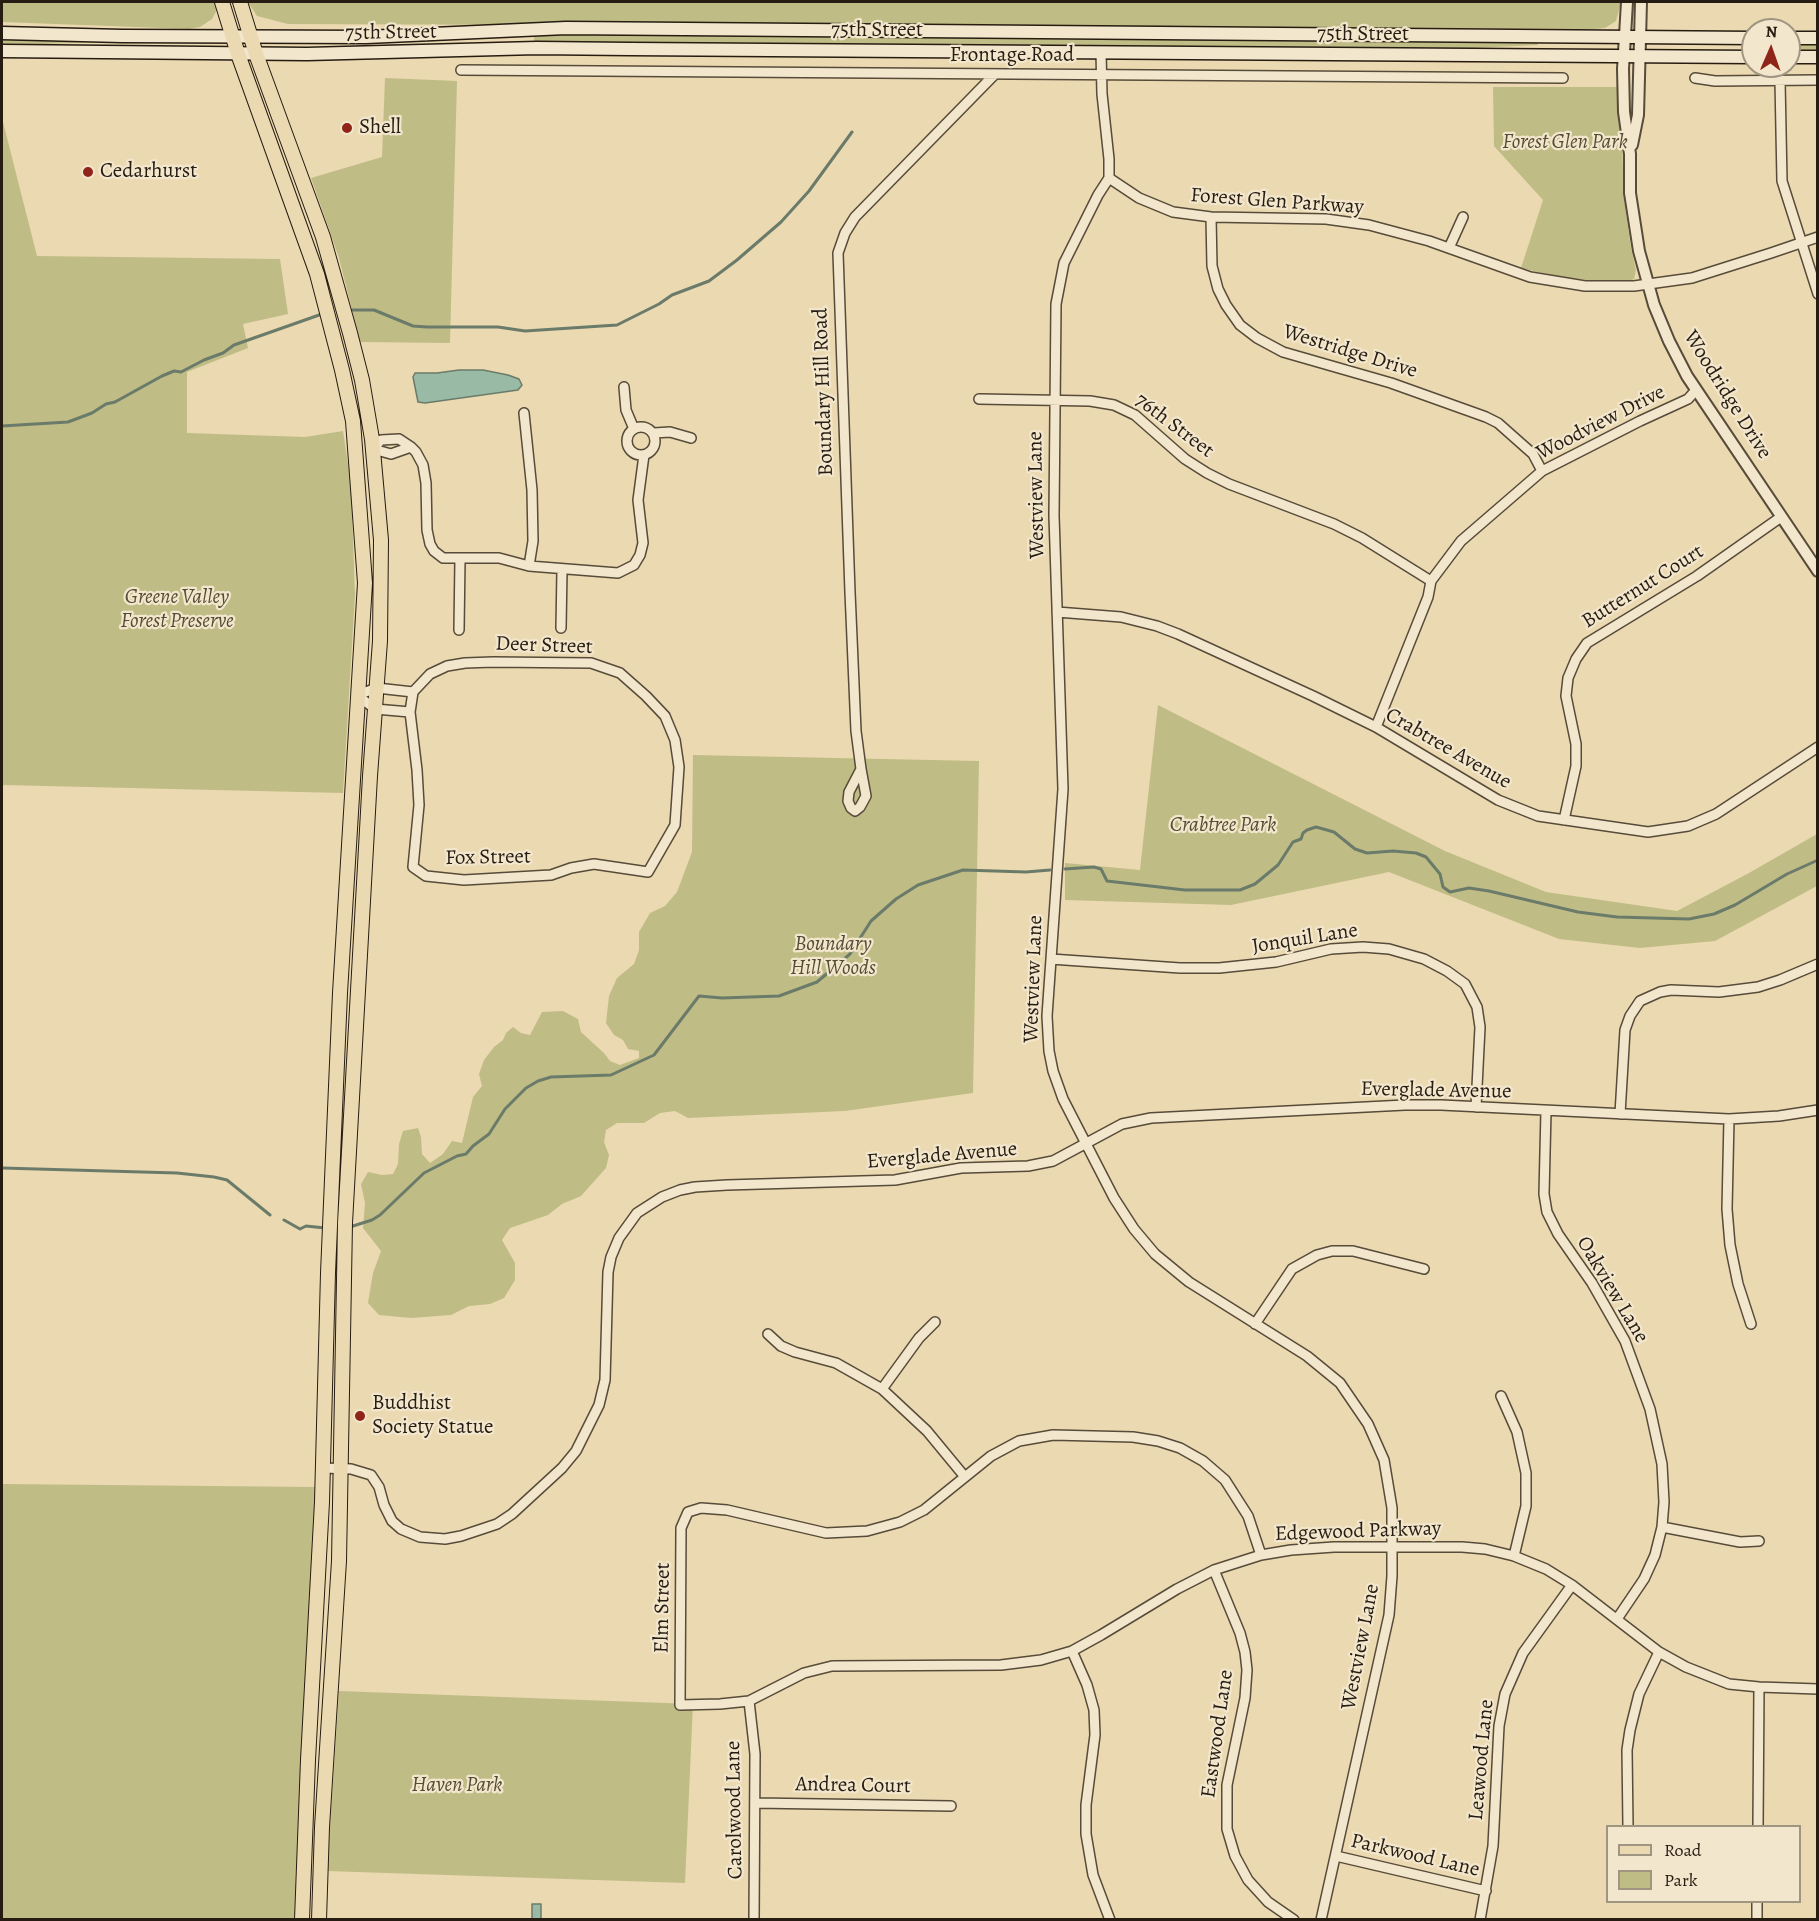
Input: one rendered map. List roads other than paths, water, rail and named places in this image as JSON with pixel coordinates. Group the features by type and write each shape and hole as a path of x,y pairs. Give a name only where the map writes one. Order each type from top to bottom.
{"main road":[{"path":"222,2 232,37 317,274 353,421 365,583 339,1017 326,1328 323,1468 302,1920"},
{"path":"240,2 256,54 329,256 362,380 373,448 381,540 380,641 345,1223 339,1561 322,1827 319,1920"},
{"name":"75th Street","path":"2,33 366,37 566,28 1741,38"},
{"path":"1801,38 1818,38"},
{"name":"75th Street","path":"2,51 370,54 537,48 1741,57"},
{"path":"1801,57 1818,57"}],"street":[{"name":"Woodridge Drive","path":"1627,2 1624,112 1630,154 1632,207 1639,251 1648,285 1669,341 1696,390 1818,571"},
{"name":"Woodridge Drive","path":"1630,154 1638,115 1641,2"},
{"path":"1101,52 1103,115 1109,159 1109,178"},
{"name":"Frontage Road","path":"461,70 1563,78"},
{"name":"Boundary Hill Road","path":"861,769 857,746 850,592 838,253 844,232 855,217 995,74"},
{"path":"1695,78 1715,81 1818,80"},
{"path":"1780,81 1782,181 1818,294"},
{"name":"Forest Glen Parkway","path":"1109,178 1139,198 1173,212 1211,218 1297,218 1347,222 1397,232 1520,274 1556,282 1603,287 1648,285 1706,274 1818,237"},
{"name":"Westview Lane","path":"1109,178 1064,262 1055,317 1054,516 1062,789 1047,1016 1049,1051 1058,1086 1086,1143 1121,1210 1155,1254 1189,1282 1319,1365 1340,1383 1377,1441 1388,1474 1392,1508 1392,1576 1389,1615 1321,1920"},
{"path":"1449,248 1463,217"},
{"name":"Westridge Drive","path":"1211,218 1212,266 1218,289 1240,325 1257,338 1283,352 1390,382 1486,417 1498,423 1533,454 1542,471"},
{"path":"624,387 626,410 634,429"},
{"name":"Woodview Drive","path":"1376,727 1428,597 1431,581 1461,541 1542,471 1688,399 1696,390"},
{"name":"76th Street","path":"979,399 1101,402 1125,409 1185,459 1207,473 1229,484 1334,524 1431,581"},
{"path":"524,413 532,490 532,541 528,566"},
{"path":"654,433 656,438 652,451 644,455 634,454 628,446 628,436 634,429 642,426 654,433 670,432 691,438"},
{"path":"373,448 381,441 399,439 411,447 423,465 430,544 434,551 443,558 499,558 528,566 618,573 634,565 643,543 638,500 644,455"},
{"path":"373,448 391,454 411,447"},
{"name":"Butternut Court","path":"1564,820 1576,766 1576,744 1566,696 1568,678 1576,659 1587,643 1696,576 1781,517"},
{"path":"459,630 460,559"},
{"path":"561,628 562,570"},
{"name":"Crabtree Avenue","path":"1057,612 1121,617 1157,626 1303,691 1376,727 1498,800 1538,816 1648,832 1688,826 1716,814 1818,747"},
{"name":"Deer Street","path":"413,692 430,674 447,666 465,663 591,663 620,673 665,716 675,740 679,767 675,825 648,872"},
{"path":"377,688 413,692 410,712 375,709 357,695 377,688"},
{"name":"Fox Street","path":"410,712 417,770 418,805 413,867 426,876 465,880 551,875 571,868 594,864 648,872"},
{"name":"Jonquil Lane","path":"1051,959 1180,968 1219,968 1276,962 1331,949 1363,947 1389,949 1424,959 1465,984 1477,1007 1480,1027 1476,1107"},
{"path":"1620,1114 1625,1030 1630,1016 1640,1001 1671,990 1719,992 1758,987 1818,964"},
{"name":"Everglade Avenue","path":"323,1468 360,1471 371,1475 379,1487 392,1521 420,1537 445,1539 461,1536 497,1524 512,1514 562,1468 576,1451 603,1397 607,1283 611,1257 619,1238 638,1214 670,1193 695,1187 895,1180 961,1168 1028,1166 1053,1161 1122,1124 1151,1118 1405,1105 1729,1119 1779,1116 1818,1110"},
{"name":"Oakview Lane","path":"1546,1111 1544,1194 1547,1212 1558,1234 1610,1313 1625,1341 1643,1388 1656,1432 1662,1464 1664,1494 1662,1527 1655,1555 1644,1579 1617,1619"},
{"path":"1729,1119 1728,1225 1736,1275 1751,1324"},
{"path":"1255,1324 1293,1269 1317,1255 1332,1251 1353,1251 1424,1269"},
{"path":"882,1389 919,1338 935,1322"},
{"path":"768,1334 782,1347 836,1363 882,1389 927,1431 965,1477 1003,1448 1032,1437 1053,1435 1133,1437 1158,1441 1193,1455 1226,1480 1248,1516 1261,1555"},
{"path":"1501,1396 1517,1432 1526,1473 1526,1506 1514,1556"},
{"name":"Elm Street","path":"680,1704 681,1528 688,1512 706,1508 727,1510 826,1533 867,1531 912,1517 965,1477"},
{"path":"1662,1527 1740,1542 1759,1541"},
{"name":"Edgewood Parkway","path":"680,1704 749,1701 804,1673 832,1666 1017,1664 1041,1660 1072,1651 1177,1589 1214,1570 1261,1555 1315,1548 1474,1547 1514,1556 1546,1569 1572,1585 1659,1652 1707,1676 1729,1684 1818,1689"},
{"name":"Eastwood Lane","path":"1214,1570 1240,1633 1247,1670 1245,1698 1227,1785 1227,1829 1235,1856 1248,1880 1268,1902 1294,1920"},
{"name":"Leawood Lane","path":"1480,1920 1495,1828 1499,1726 1505,1694 1523,1653 1572,1585"},
{"path":"1072,1651 1088,1685 1094,1710 1095,1735 1086,1805 1086,1834 1093,1875 1110,1920"},
{"path":"1628,1825 1627,1750 1630,1730 1639,1694 1659,1652"},
{"path":"1758,1825 1760,1687"},
{"name":"Carolwood Lane","path":"749,1701 755,1754 754,1920"},
{"name":"Andrea Court","path":"755,1803 951,1806"},
{"name":"Parkwood Lane","path":"1336,1856 1486,1891"},
{"path":"1757,1903 1757,1920"}],"waterway":[{"path":"352,310 374,310 413,326 427,327 498,327 525,331 617,325 672,295 709,281 737,260 781,222 809,191 852,132"},
{"path":"2,426 68,422 115,402 162,376 174,371 181,372 223,353 234,345 322,314"},
{"path":"1065,869 1094,867 1101,869 1107,881 1185,890 1240,890 1255,884 1278,865 1293,842 1301,839 1307,830 1316,827 1334,832 1355,849 1367,853 1393,851 1416,853 1426,857 1440,874 1443,887 1450,892 1469,888 1578,912 1617,917 1689,919 1714,914 1735,905 1787,874 1818,860"},
{"path":"353,1226 380,1215 424,1173 457,1156 466,1154 489,1134 505,1109 526,1088 538,1081 551,1077 611,1075 654,1055 699,996 722,998 779,996 817,982 850,954 871,921 896,899 918,885 963,870 1026,872 1050,870"},
{"path":"2,1168 177,1173 214,1177 227,1180 270,1215"},
{"path":"284,1220 300,1229"},
{"path":"300,1229 306,1226 325,1228"}],"place":[{"name":"Shell","path":"347,128"},
{"name":"Cedarhurst","path":"88,172"},
{"name":"Buddhist Society Statue","path":"360,1416"}],"park label":[{"name":"Forest Glen Park","path":"1565,143"},
{"name":"Greene Valley Forest Preserve","path":"177,610"},
{"name":"Crabtree Park","path":"1223,826"},
{"name":"Boundary Hill Woods","path":"833,957"},
{"name":"Haven Park","path":"457,1786"}]}
